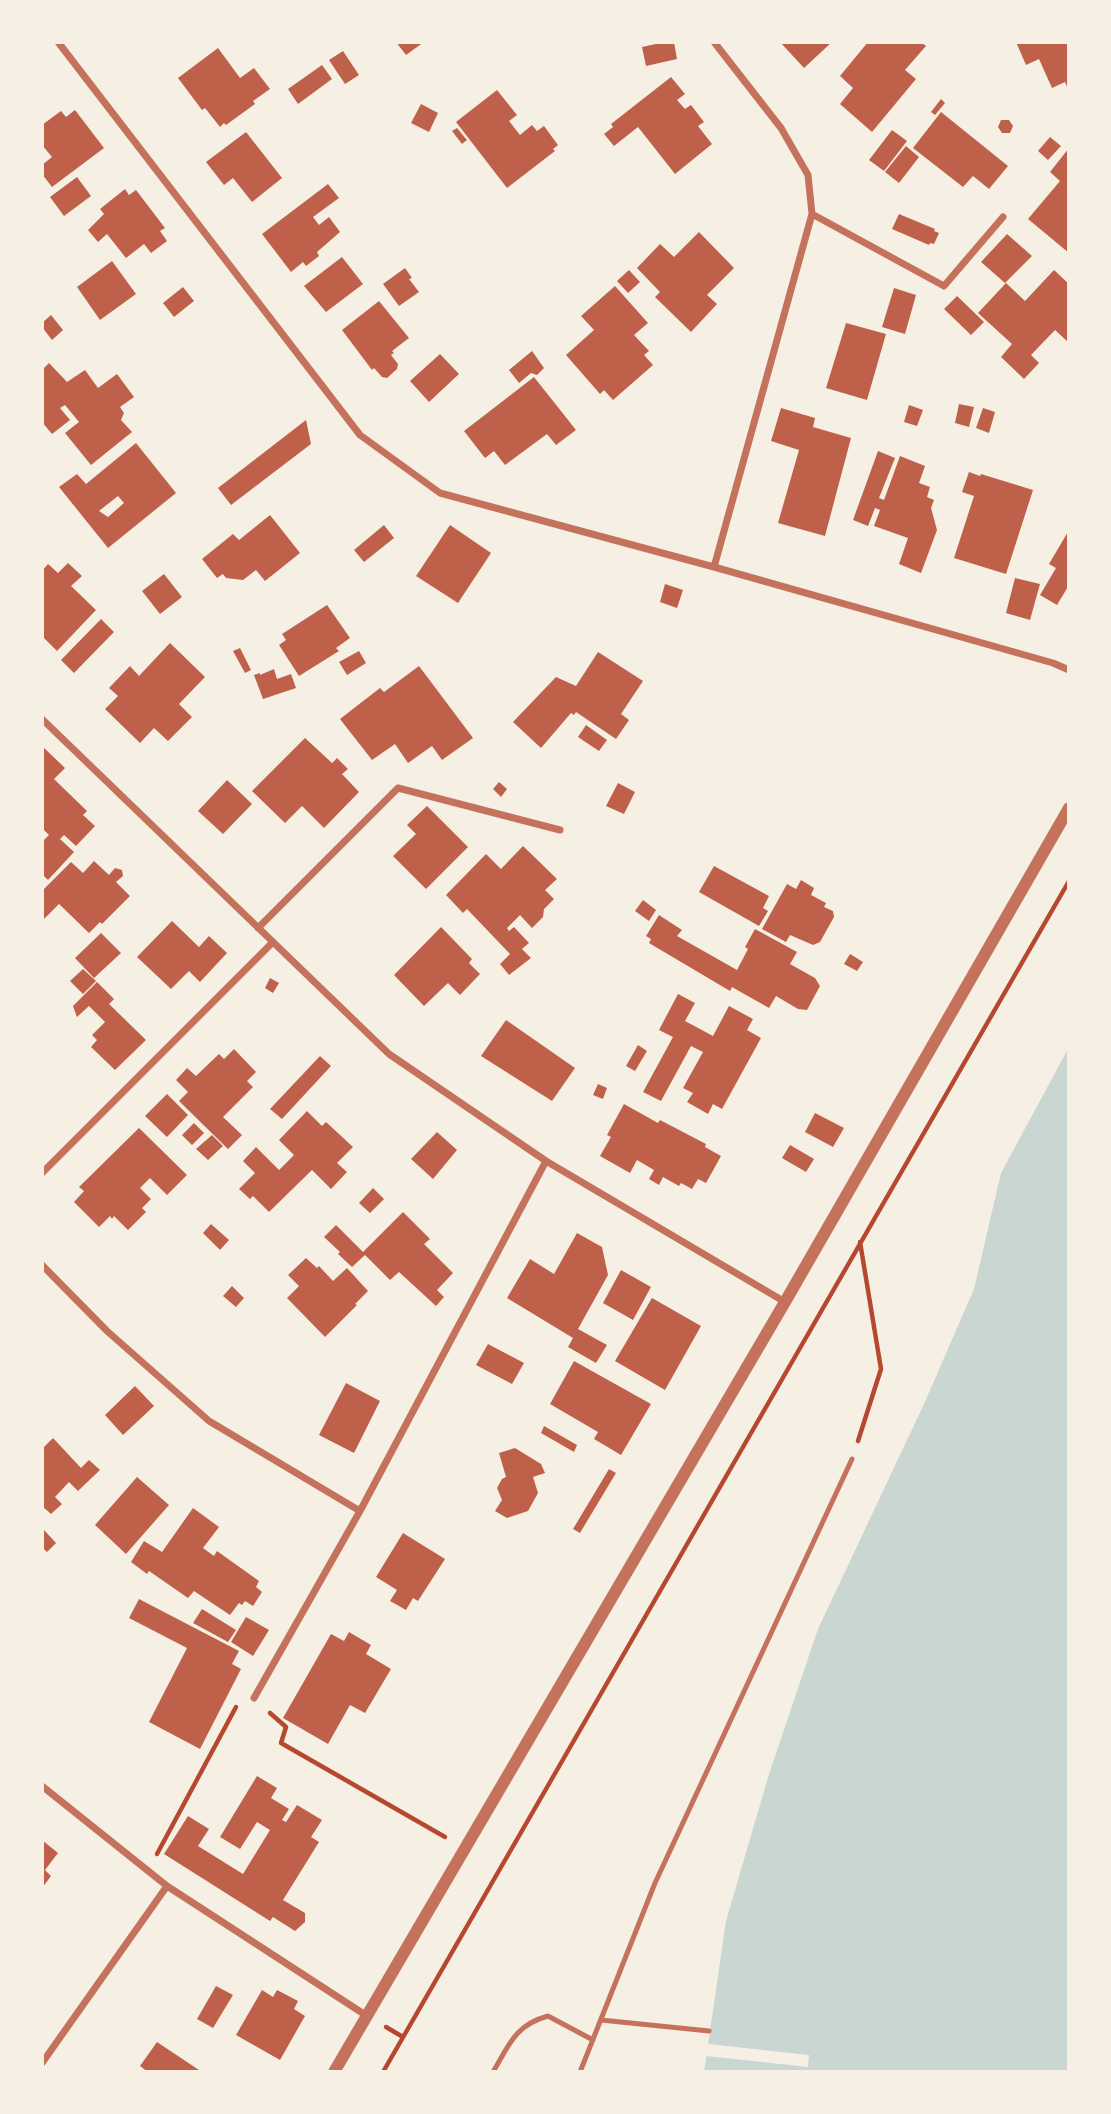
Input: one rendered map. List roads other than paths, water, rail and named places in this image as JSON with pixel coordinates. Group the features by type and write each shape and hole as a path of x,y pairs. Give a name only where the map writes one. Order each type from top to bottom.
{"street":[{"path":"58,42 360,435 440,493 714,566 1040,659 1069,670"},
{"path":"714,42 781,128 808,175 812,214 714,566"},
{"path":"812,214 944,286 1003,217"},
{"path":"42,719 389,1054 546,1161 785,1302"},
{"path":"258,928 398,788 559,830"},
{"path":"334,2072 785,1302 1069,808"},
{"path":"42,1173 273,942"},
{"path":"254,1698 360,1511 546,1161"},
{"path":"42,1265 107,1331 209,1421 360,1511"},
{"path":"42,1786 167,1886 367,2016"},
{"path":"42,2063 167,1886"}],"lane":[{"path":"580,2072 655,1883 852,1459"},
{"path":"493,2072 515,2033 533,2020 548,2016 593,2040"},
{"path":"601,2020 709,2031"}]}
